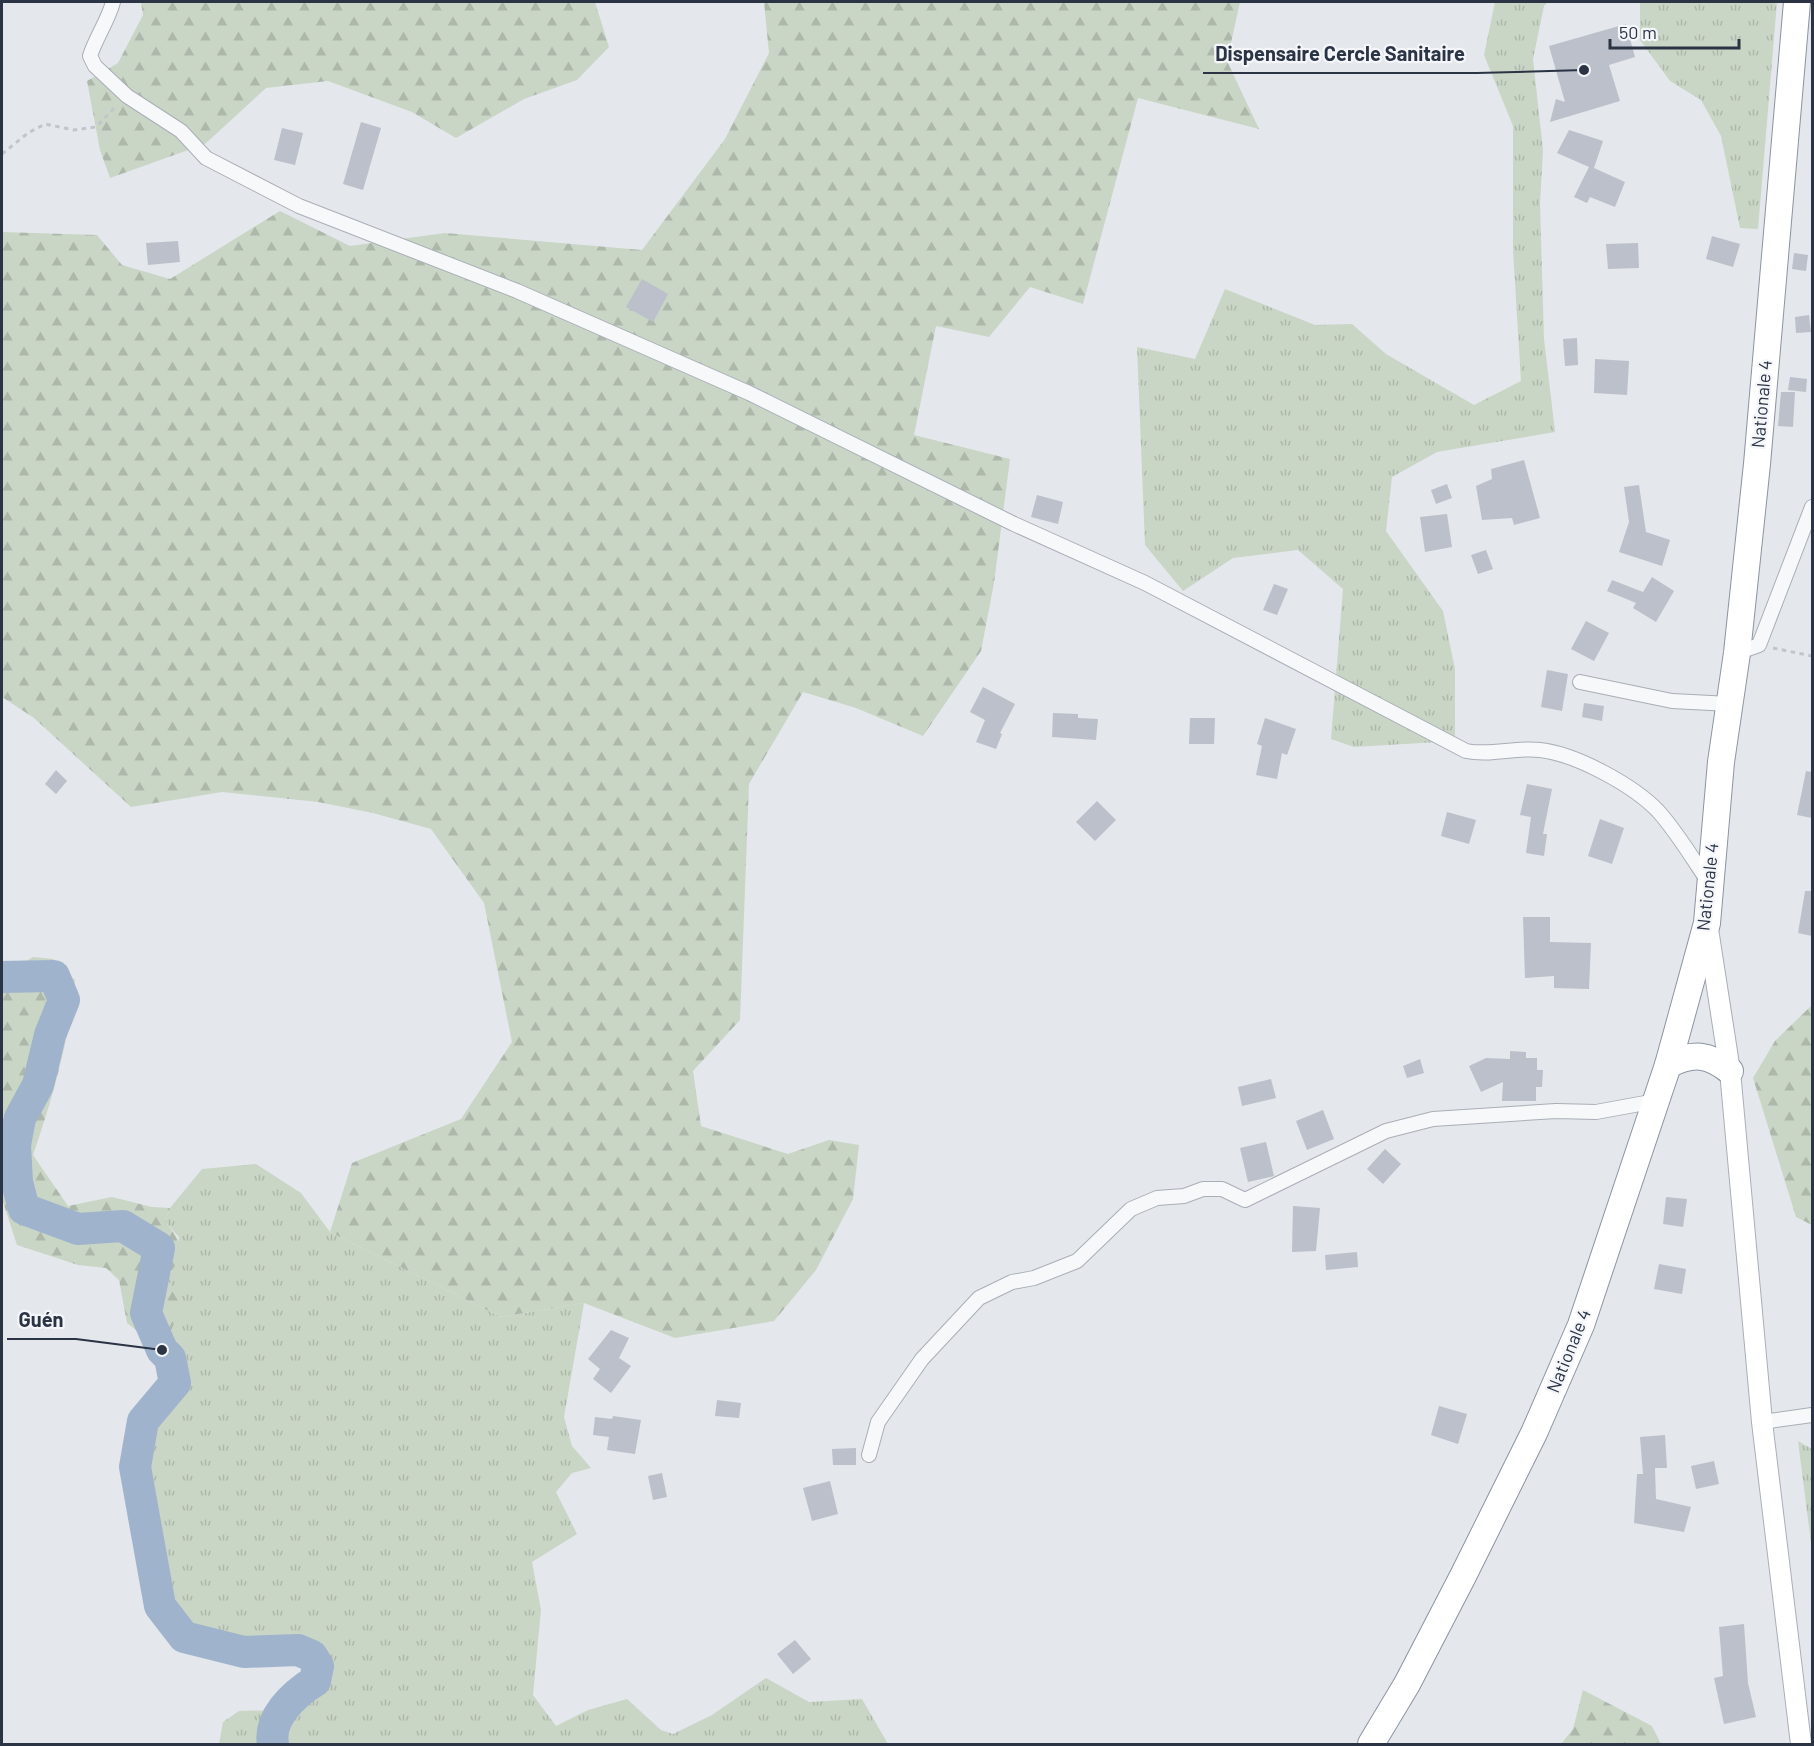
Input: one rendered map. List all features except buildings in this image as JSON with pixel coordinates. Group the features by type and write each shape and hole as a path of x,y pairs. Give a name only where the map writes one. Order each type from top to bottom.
{"highway":[{"name":"Nationale 4","path":"1371,1744 1407,1684 1534,1433 1581,1325 1668,1065 1707,923 1721,762 1730,704 1748,649 1757,464 1797,2"},
{"path":"1668,1065 1684,1057 1701,1055 1717,1060 1730,1071"}],"main road":[{"path":"1707,923 1730,1071 1762,1422 1801,1744"}],"street":[{"path":"112,2 108,19 96,38 90,56 95,66 127,96 181,131 206,158 300,206 517,291 749,393 1023,528 1145,583 1466,751 1483,755 1540,750 1576,761 1607,775 1639,794 1659,812 1709,883"},
{"path":"1748,649 1812,507"},
{"path":"1580,682 1672,701 1730,704"},
{"path":"869,1455 878,1422 922,1359 967,1308 979,1298 1012,1282 1034,1278 1077,1261 1131,1209 1157,1198 1184,1196 1203,1189 1222,1189 1245,1200 1386,1131 1433,1119 1556,1111 1596,1112 1656,1101"},
{"path":"1762,1422 1812,1415"}],"path":[{"path":"2,154 28,133 45,124 74,130 96,127 127,96"},
{"path":"1748,649 1812,656"}],"green space":[{"path":"141,2 595,2 609,47 577,80 524,99 456,138 412,112 328,81 266,88 205,144 110,178 100,150 87,81 118,63 143,15"},
{"path":"764,2 1240,2 1227,61 1259,129 1138,98 1083,304 1030,287 989,337 936,326 914,435 1010,459 994,583 981,651 923,736 856,708 803,692 749,784 740,1020 693,1071 701,1126 788,1154 829,1140 859,1145 853,1199 816,1270 774,1321 675,1338 584,1303 501,1317 330,1232 352,1163 461,1119 512,1042 484,903 431,829 373,813 318,802 222,792 131,807 34,718 2,697 2,232 97,235 122,265 170,279 280,211 350,246 445,233 642,250 725,139 769,53"},
{"path":"1495,2 1548,2 1544,6 1533,59 1543,150 1540,204 1544,339 1555,432 1437,452 1392,477 1386,531 1443,611 1455,669 1455,741 1354,747 1331,739 1343,589 1298,550 1233,558 1183,591 1145,545 1137,347 1195,359 1225,289 1315,325 1352,324 1386,354 1474,405 1521,381 1513,250 1513,126 1484,55"},
{"path":"1640,2 1777,2 1758,229 1740,228 1721,136 1701,100 1670,81 1640,40"},
{"path":"33,957 53,959 75,980 69,1025 59,1069 33,1155 68,1206 112,1197 152,1207 170,1208 165,1222 176,1237 180,1250 177,1263 166,1278 181,1298 174,1324 162,1350 127,1323 119,1280 106,1268 78,1265 17,1245 2,1199 2,976"},
{"path":"1812,1005 1812,1225 1796,1217 1753,1078 1775,1041"},
{"path":"256,1164 301,1193 330,1232 501,1317 584,1303 564,1417 572,1446 591,1468 572,1473 556,1492 577,1534 532,1562 541,1610 533,1695 556,1726 588,1710 627,1699 661,1730 673,1734 712,1715 766,1678 809,1702 862,1699 888,1744 219,1744 223,1722 239,1711 284,1710 301,1689 315,1681 318,1666 312,1656 298,1650 244,1652 184,1637 160,1606 135,1467 143,1421 175,1383 170,1358 162,1350 174,1324 166,1278 172,1271 179,1237 165,1222 170,1208 202,1169"},
{"path":"1798,1441 1812,1449 1812,1551"},
{"path":"1583,1690 1652,1726 1661,1744 1561,1744 1573,1729"}],"waterway":[{"path":"2,977 54,976 64,1000 50,1035 38,1085 20,1118 15,1145 17,1182 24,1209 78,1229 123,1226 159,1248 146,1313 162,1350 170,1358 175,1383 143,1421 135,1467 160,1606 184,1637 244,1652 298,1650 312,1656 318,1666 315,1681 291,1700 279,1716 274,1725 273,1744"}],"place":[{"name":"Dispensaire Cercle Sanitaire","path":"1584,70"},
{"name":"Guén","path":"162,1350"}]}
